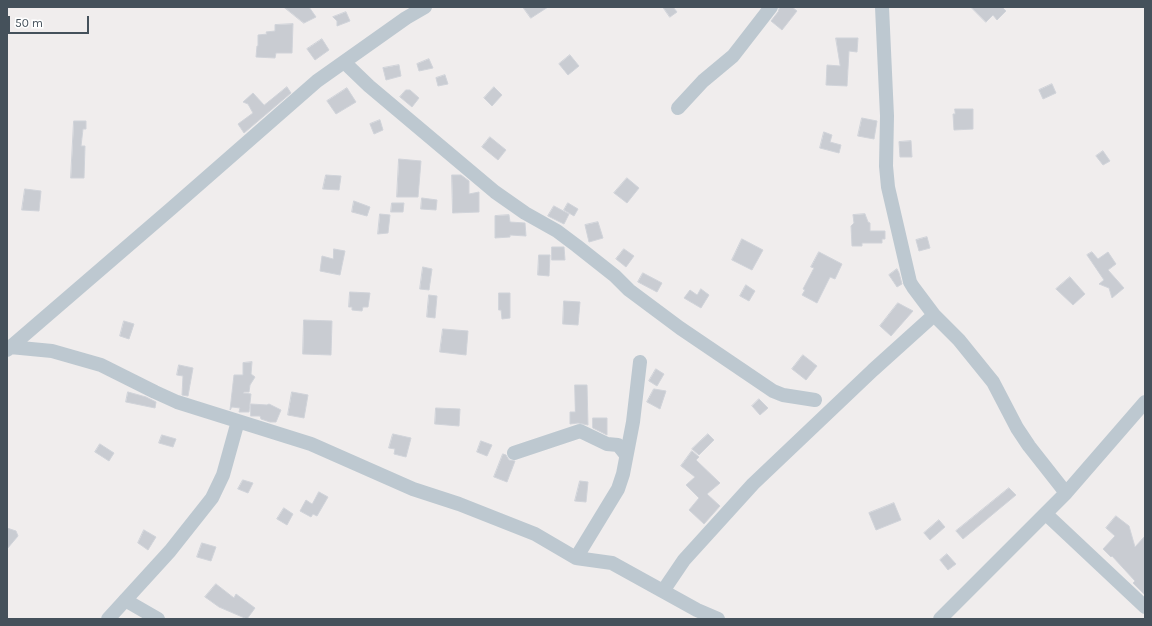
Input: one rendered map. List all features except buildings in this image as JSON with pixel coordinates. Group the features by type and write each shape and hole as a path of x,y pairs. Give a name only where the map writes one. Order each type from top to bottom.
{"street":[{"path":"9,348 173,207 316,81 406,18 425,7"},
{"path":"678,108 702,81 733,56 771,7"},
{"path":"882,7 887,116 886,166 888,187 910,282 934,315 958,340 993,382 1017,428 1029,446 1066,493"},
{"path":"344,62 369,86 495,192 525,213 557,231 615,276 629,290 685,332 773,391 783,395 815,400"},
{"path":"663,591 684,560 753,484 873,370 934,315"},
{"path":"9,348 52,351 101,365 177,402 311,444 413,489 459,504 535,534 576,558 612,563 697,610 718,619"},
{"path":"576,558 618,489 623,474 633,422 640,362"},
{"path":"940,619 1066,493 1145,402"},
{"path":"108,619 170,551 212,498 223,475 238,421"},
{"path":"514,453 580,431 606,444 618,445 626,456"},
{"path":"1046,514 1145,607"},
{"path":"124,600 158,619"}]}
